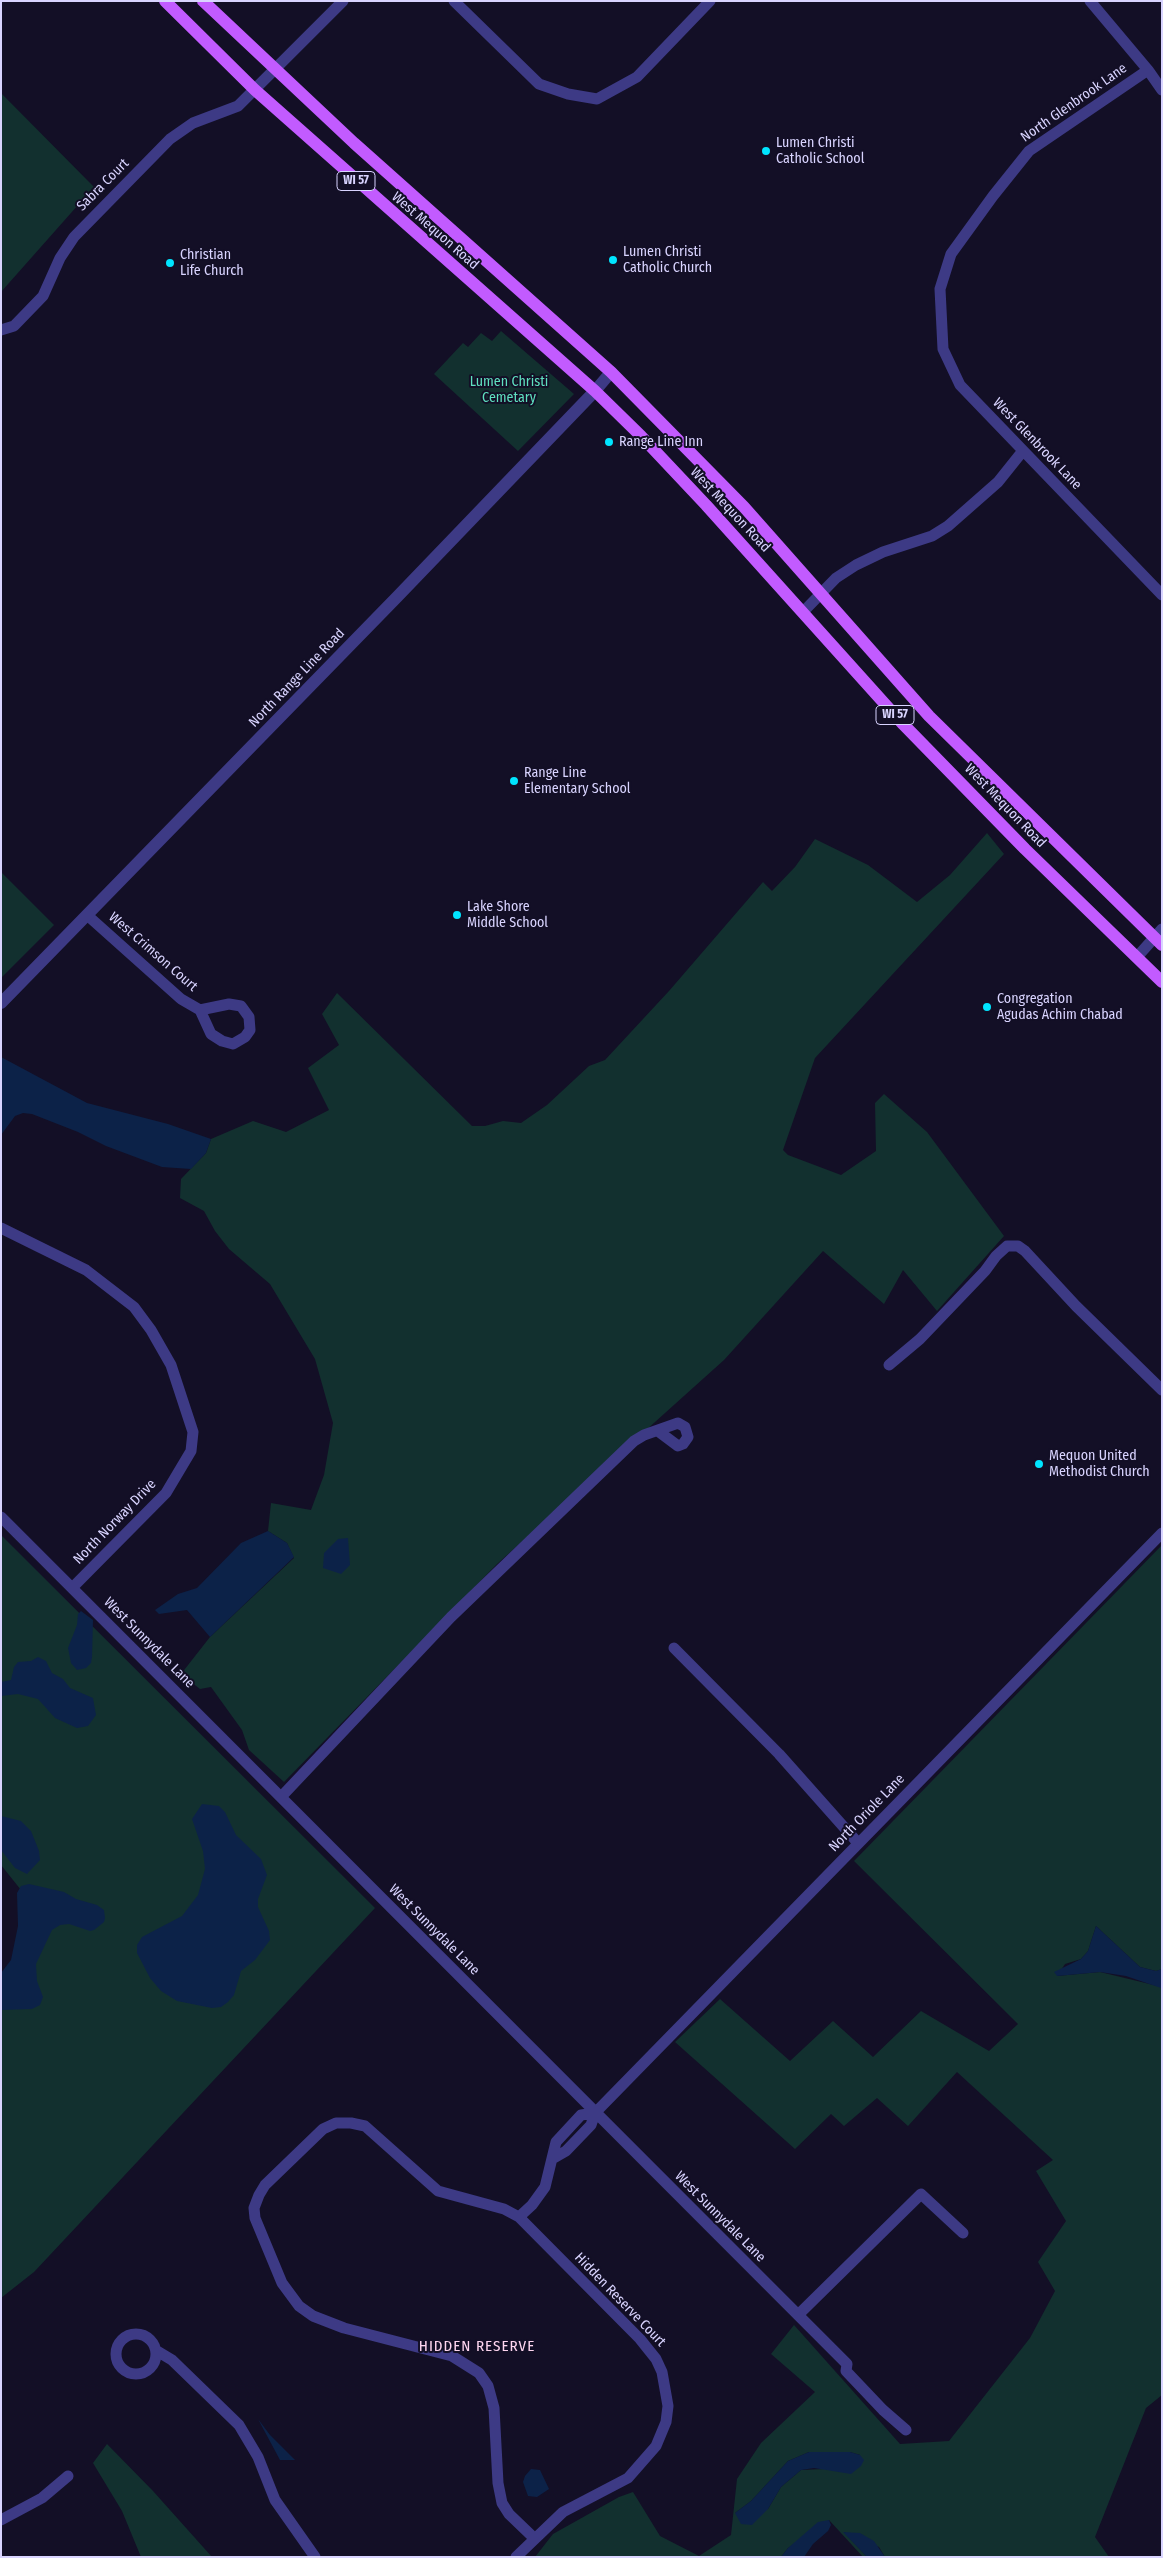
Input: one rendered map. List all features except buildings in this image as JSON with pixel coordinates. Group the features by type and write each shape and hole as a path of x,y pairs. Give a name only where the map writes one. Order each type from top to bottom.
{"main road":[{"name":"West Mequon Road","path":"164,1 255,90 595,391 706,505 909,730 1025,849 1162,982"},
{"name":"West Mequon Road","path":"203,1 362,150 611,372 714,475 929,716 1159,937"}],"street":[{"name":"Sabra Court","path":"1,330 14,326 43,296 60,258 74,237 170,140 193,123 238,106 343,1"},
{"path":"454,1 539,84 568,94 597,99 637,77 710,1"},
{"path":"1090,1 1148,70 1162,90"},
{"name":"North Glenbrook Lane","path":"940,289 951,254 993,196 1029,151 1148,70"},
{"name":"West Glenbrook Lane","path":"940,289 943,349 960,385 1022,452 1162,595"},
{"name":"North Range Line Road","path":"1,1003 595,391 611,372"},
{"path":"803,612 836,578 856,565 883,552 932,536 948,526 998,482 1022,452"},
{"name":"West Crimson Court","path":"87,915 181,999 200,1010 211,1034 222,1041 233,1044 250,1030 249,1017 241,1006 229,1004 200,1010"},
{"path":"1137,957 1159,937"},
{"name":"North Norway Drive","path":"1,1228 86,1270 134,1308 151,1330 171,1365 193,1432 191,1451 166,1493 73,1587"},
{"path":"888,1364 920,1339 1007,1246 1018,1246 1162,1390"},
{"path":"281,1797 451,1617 634,1441 644,1435 658,1431"},
{"name":"West Sunnydale Lane","path":"1,1517 847,2364 846,2371 883,2410 906,2430"},
{"name":"North Oriole Lane","path":"519,2217 532,2205 545,2187 552,2159 566,2151 591,2125 595,2113 1162,1533"},
{"path":"674,1648 779,1754 858,1843"},
{"path":"519,2217 504,2209 438,2190 365,2126 351,2123 336,2123 316,2134 265,2185 254,2208 256,2218 282,2283 299,2306 312,2316 344,2328 452,2356 479,2373 488,2386 494,2408 498,2483 502,2503 509,2514 534,2538"},
{"path":"798,2315 921,2194 963,2233"},
{"name":"Hidden Reserve Court","path":"516,2557 563,2512 628,2478 656,2446 666,2422 668,2406 662,2372 646,2346 519,2217"},
{"path":"157,2351 172,2360 239,2424 258,2457 275,2500 315,2557"},
{"path":"1,2520 42,2498 68,2476"}],"green space":[{"path":"1,93 94,187 1,292"},
{"name":"Lumen Christi Cemetary","path":"501,331 574,394 518,451 434,374 463,343 468,347 481,333 492,341"},
{"path":"987,833 1004,854 815,1058 783,1150 788,1155 841,1175 876,1151 875,1103 884,1094 927,1132 1004,1236 937,1311 903,1270 884,1304 823,1251 724,1360 497,1564 284,1782 249,1750 242,1730 211,1687 200,1689 181,1674 210,1637 294,1558 287,1543 268,1531 271,1503 311,1510 324,1475 333,1423 315,1359 270,1284 229,1249 215,1231 204,1211 180,1198 181,1179 206,1153 211,1139 253,1121 286,1132 329,1110 308,1068 339,1045 322,1014 337,993 472,1126 485,1126 503,1121 521,1123 547,1105 589,1066 605,1060 669,991 763,882 772,891 795,867 815,839 868,865 917,902 950,875"},
{"path":"1,872 54,925 1,978"},
{"path":"1,1535 375,1908 34,2272 1,2298 1,1988 12,1977 25,1895 1,1865"},
{"path":"1162,1545 1162,1969 1156,1971 1140,1967 1096,1926 1088,1951 1081,1959 1065,1964 1057,1976 1100,1972 1162,1987 1162,2395 1146,2408 1095,2537 1109,2557 885,2557 879,2547 844,2532 867,2557 863,2557 829,2520 788,2548 781,2557 535,2557 553,2534 619,2497 633,2492 660,2536 699,2556 731,2535 737,2479 761,2443 815,2392 771,2354 794,2325 900,2444 949,2441 1030,2338 1055,2291 1038,2262 1066,2221 1036,2171 1053,2160 957,2072 908,2126 877,2098 844,2126 831,2114 795,2149 675,2042 720,1999 790,2061 833,2021 873,2057 921,2011 989,2051 1018,2024 854,1861","holes":["809,2452 850,2452 860,2455 824,2469 801,2470 781,2487 768,2509 735,2513 751,2501 788,2461"]},
{"path":"107,2444 153,2491 212,2557 141,2557 122,2511 93,2463"}],"water":[{"path":"1,1057 87,1103 168,1124 211,1139 206,1153 191,1169 162,1167 106,1146 78,1132 32,1114 23,1113 15,1116 1,1135"},
{"path":"268,1531 287,1543 294,1557 210,1637 187,1610 159,1614 155,1610 178,1594 197,1588 241,1543"},
{"path":"348,1538 350,1565 341,1574 323,1568 324,1553 338,1539"},
{"path":"81,1611 93,1620 92,1657 91,1663 86,1668 77,1670 71,1663 68,1648 77,1625 78,1614"},
{"path":"38,1657 46,1661 52,1673 63,1679 70,1688 93,1698 96,1715 88,1726 77,1728 55,1718 38,1699 18,1694 1,1696 1,1682 11,1680 14,1667 18,1662 31,1661"},
{"path":"202,1804 219,1806 225,1812 236,1835 261,1859 267,1875 258,1899 258,1907 269,1931 270,1940 255,1960 241,1971 234,1995 221,2007 212,2008 177,2001 161,1991 150,1978 137,1953 137,1945 142,1937 182,1916 198,1895 205,1869 203,1851 192,1819"},
{"path":"1,1816 21,1821 31,1831 39,1851 40,1860 27,1874 15,1868 1,1850"},
{"path":"29,1884 64,1892 76,1899 97,1905 104,1910 105,1918 104,1922 90,1931 69,1924 60,1925 52,1930 36,1964 37,1981 43,1997 40,2005 32,2009 1,2010 1,1973 11,1960 18,1926 17,1893 21,1886"},
{"path":"1096,1926 1140,1967 1156,1971 1162,1969 1161,1988 1126,1976 1100,1972 1057,1976 1054,1972 1081,1959 1088,1951"},
{"path":"258,2419 270,2435 295,2460 280,2460"},
{"path":"809,2452 850,2452 860,2455 864,2460 861,2466 851,2474 814,2468 801,2470 781,2487 768,2509 752,2525 741,2524 735,2513 751,2501 788,2461"},
{"path":"531,2469 540,2470 549,2489 537,2497 528,2496 523,2482"},
{"path":"829,2520 831,2525 828,2531 813,2544 804,2557 781,2557 788,2548 818,2522"},
{"path":"843,2532 860,2533 874,2541 885,2557 867,2557"}],"place":[{"name":"Lumen Christi Catholic School","path":"766,151"},
{"name":"Lumen Christi Catholic Church","path":"613,260"},
{"name":"Christian Life Church","path":"170,263"},
{"name":"Range Line Inn","path":"609,442"},
{"name":"Range Line Elementary School","path":"514,781"},
{"name":"Lake Shore Middle School","path":"457,915"},
{"name":"Congregation Agudas Achim Chabad","path":"987,1007"},
{"name":"Mequon United Methodist Church","path":"1039,1464"}],"district":[{"name":"HIDDEN RESERVE","path":"477,2347"}]}
